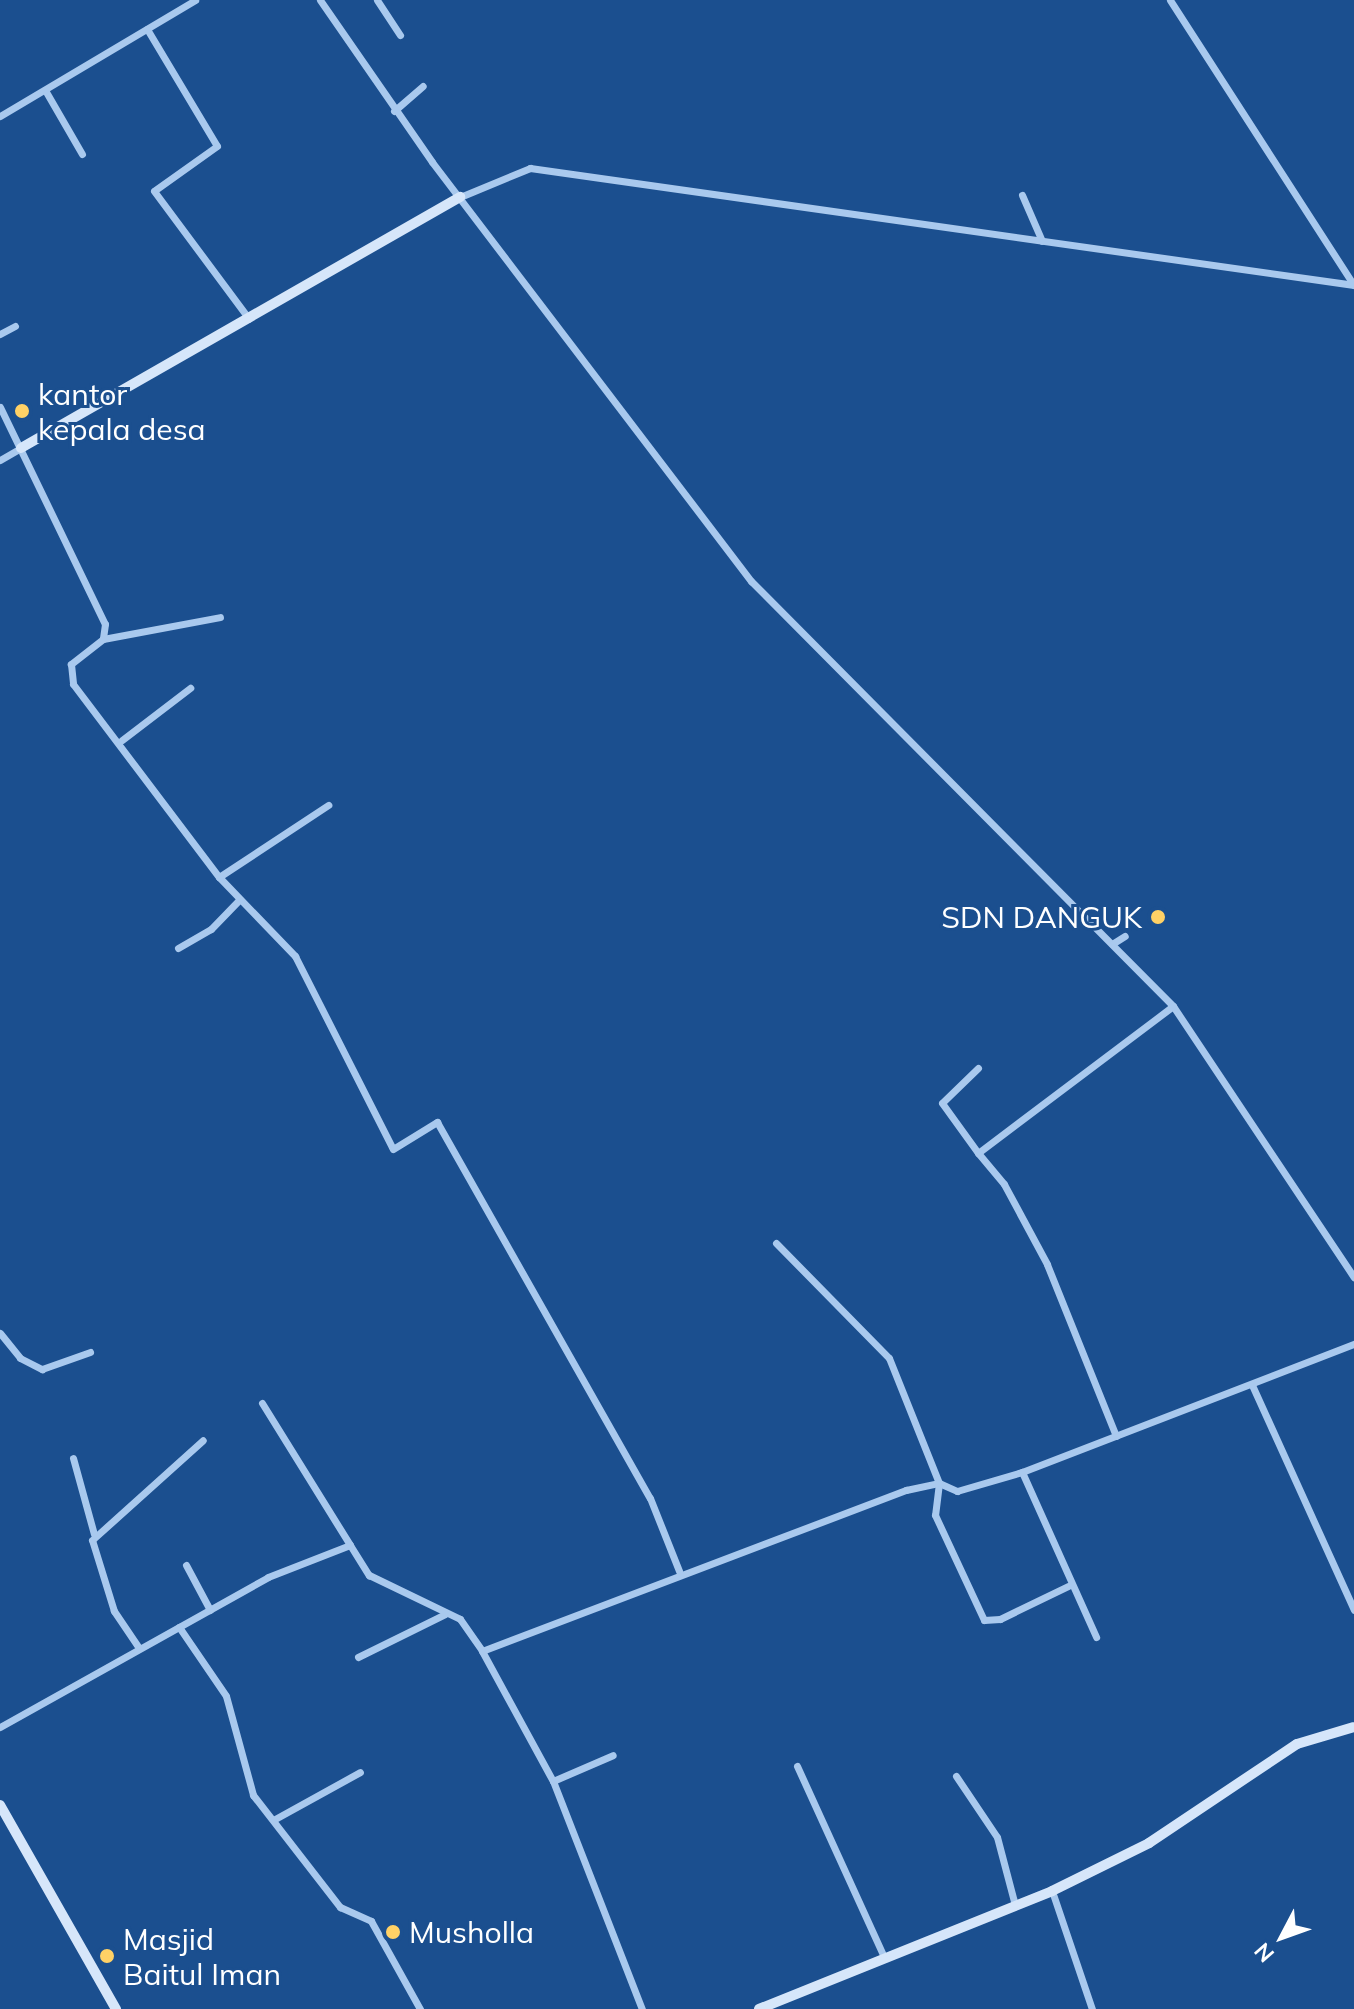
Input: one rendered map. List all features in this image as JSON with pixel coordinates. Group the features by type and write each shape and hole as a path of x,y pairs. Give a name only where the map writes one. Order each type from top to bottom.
{"street":[{"path":"0,116 195,0"},
{"path":"320,0 394,111 744,563 751,581 1173,1006 1354,1277"},
{"path":"377,0 400,35"},
{"path":"1170,0 1354,285"},
{"path":"147,29 217,146 154,191 249,319"},
{"path":"394,111 423,86"},
{"path":"45,90 82,154"},
{"path":"0,460 460,197 530,168 1354,285"},
{"path":"1022,195 1042,241"},
{"path":"0,334 15,326"},
{"path":"0,407 105,624 103,639"},
{"path":"220,617 103,639 71,664 69,677 122,740 219,877 295,956 394,1150 437,1122 650,1498 679,1571"},
{"path":"122,740 190,688"},
{"path":"219,877 328,805"},
{"path":"178,948 211,929 239,900"},
{"path":"1112,944 1125,936"},
{"path":"978,1153 1173,1006"},
{"path":"978,1068 942,1103 1004,1184 1047,1264 1116,1436"},
{"path":"776,1243 889,1358 939,1483 935,1515 986,1622 1068,1586"},
{"path":"0,1333 20,1358 42,1369 90,1352"},
{"path":"482,1651 679,1571 939,1483 957,1491 1022,1472 1354,1344"},
{"path":"1252,1385 1354,1610"},
{"path":"262,1403 350,1545 384,1587 460,1619 482,1651 553,1781 642,2009"},
{"path":"94,1534 203,1440"},
{"path":"73,1458 94,1534 94,1556 114,1611 139,1648"},
{"path":"1022,1472 1068,1586 1096,1637"},
{"path":"0,1727 210,1610 350,1545"},
{"path":"186,1565 210,1610"},
{"path":"358,1657 445,1614"},
{"path":"179,1627 226,1696 239,1726 243,1775 340,1907 371,1921 387,1941 420,2009"},
{"path":"759,2009 1052,1891 1149,1843 1297,1744 1354,1727"},
{"path":"553,1781 613,1755"},
{"path":"797,1766 884,1957"},
{"path":"275,1819 360,1772"},
{"path":"956,1776 997,1837 1015,1905"},
{"path":"2,1810 116,2009"},
{"path":"1052,1891 1092,2009"}],"place":[{"name":"kantor kepala desa","path":"22,411"},
{"name":"SDN DANGUK","path":"1158,917"},
{"name":"Musholla","path":"393,1932"},
{"name":"Masjid Baitul Iman","path":"107,1956"}]}
